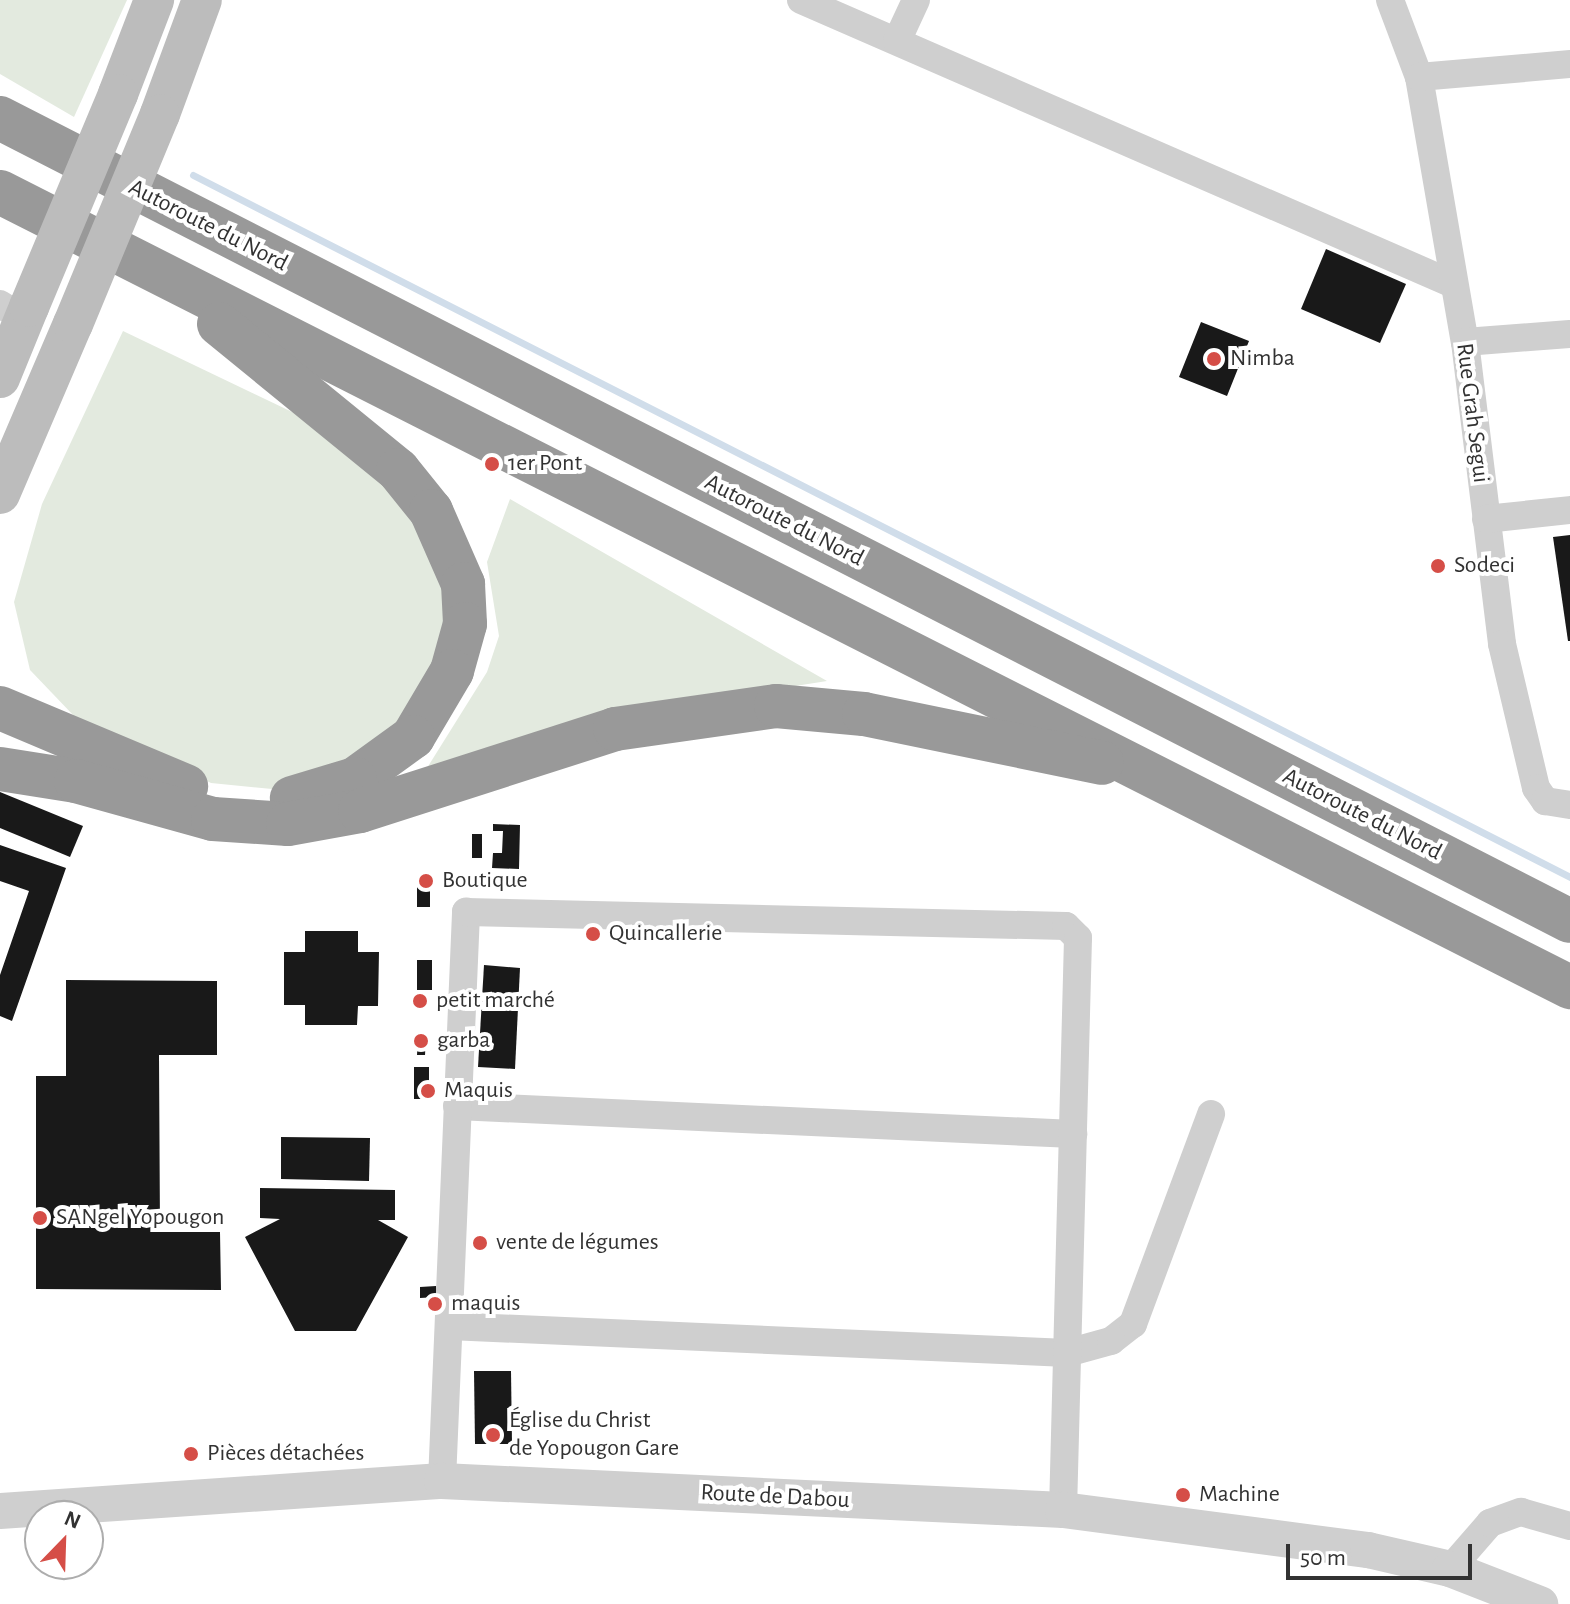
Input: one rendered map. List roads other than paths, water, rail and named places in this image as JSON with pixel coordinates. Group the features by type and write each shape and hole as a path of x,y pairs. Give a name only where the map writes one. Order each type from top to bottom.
{"highway":[{"name":"Autoroute du Nord","path":"0,118 1570,921"},
{"path":"0,192 1170,781 1570,987"},
{"path":"2,704 204,793 275,801 321,793 388,760 432,711 452,671 465,624 463,584 431,511 398,470 159,274"},
{"path":"0,752 76,781 213,819 288,824 360,811 615,729 776,706 864,714 1170,781"},
{"path":"0,769 76,781"}],"main road":[{"path":"0,378 18,310 118,94 154,0"},
{"path":"0,494 160,114 202,0"}],"street":[{"path":"801,0 1453,284"},
{"path":"897,41 916,0"},
{"name":"Rue Grah Segui","path":"1387,1 1419,77 1465,342 1502,644 1536,788 1545,801 1570,805"},
{"path":"1419,77 1570,64"},
{"path":"1465,342 1570,334"},
{"path":"1486,519 1570,510"},
{"path":"442,1481 464,917 471,910 1066,926 1078,938 1063,1510"},
{"path":"457,1106 1073,1134"},
{"path":"449,1326 1067,1353 1126,1335 1133,1324 1211,1114"},
{"name":"Route de Dabou","path":"0,1511 442,1481 1063,1510 1368,1550 1450,1569 1540,1604"},
{"path":"1450,1569 1490,1523 1521,1512 1570,1526"}],"waterway":[{"path":"193,175 1570,877"}],"place":[{"name":"Nimba","path":"1214,359"},
{"name":"1er Pont","path":"492,464"},
{"name":"Sodeci","path":"1438,566"},
{"name":"Boutique","path":"426,881"},
{"name":"Quincallerie","path":"593,934"},
{"name":"petit marché","path":"420,1001"},
{"name":"garba","path":"421,1041"},
{"name":"Maquis","path":"428,1091"},
{"name":"SANgel Yopougon","path":"40,1218"},
{"name":"vente de légumes","path":"480,1243"},
{"name":"maquis","path":"435,1304"},
{"name":"Église du Christ de Yopougon Gare","path":"493,1435"},
{"name":"Pièces détachées","path":"191,1454"},
{"name":"Machine","path":"1183,1495"}]}
